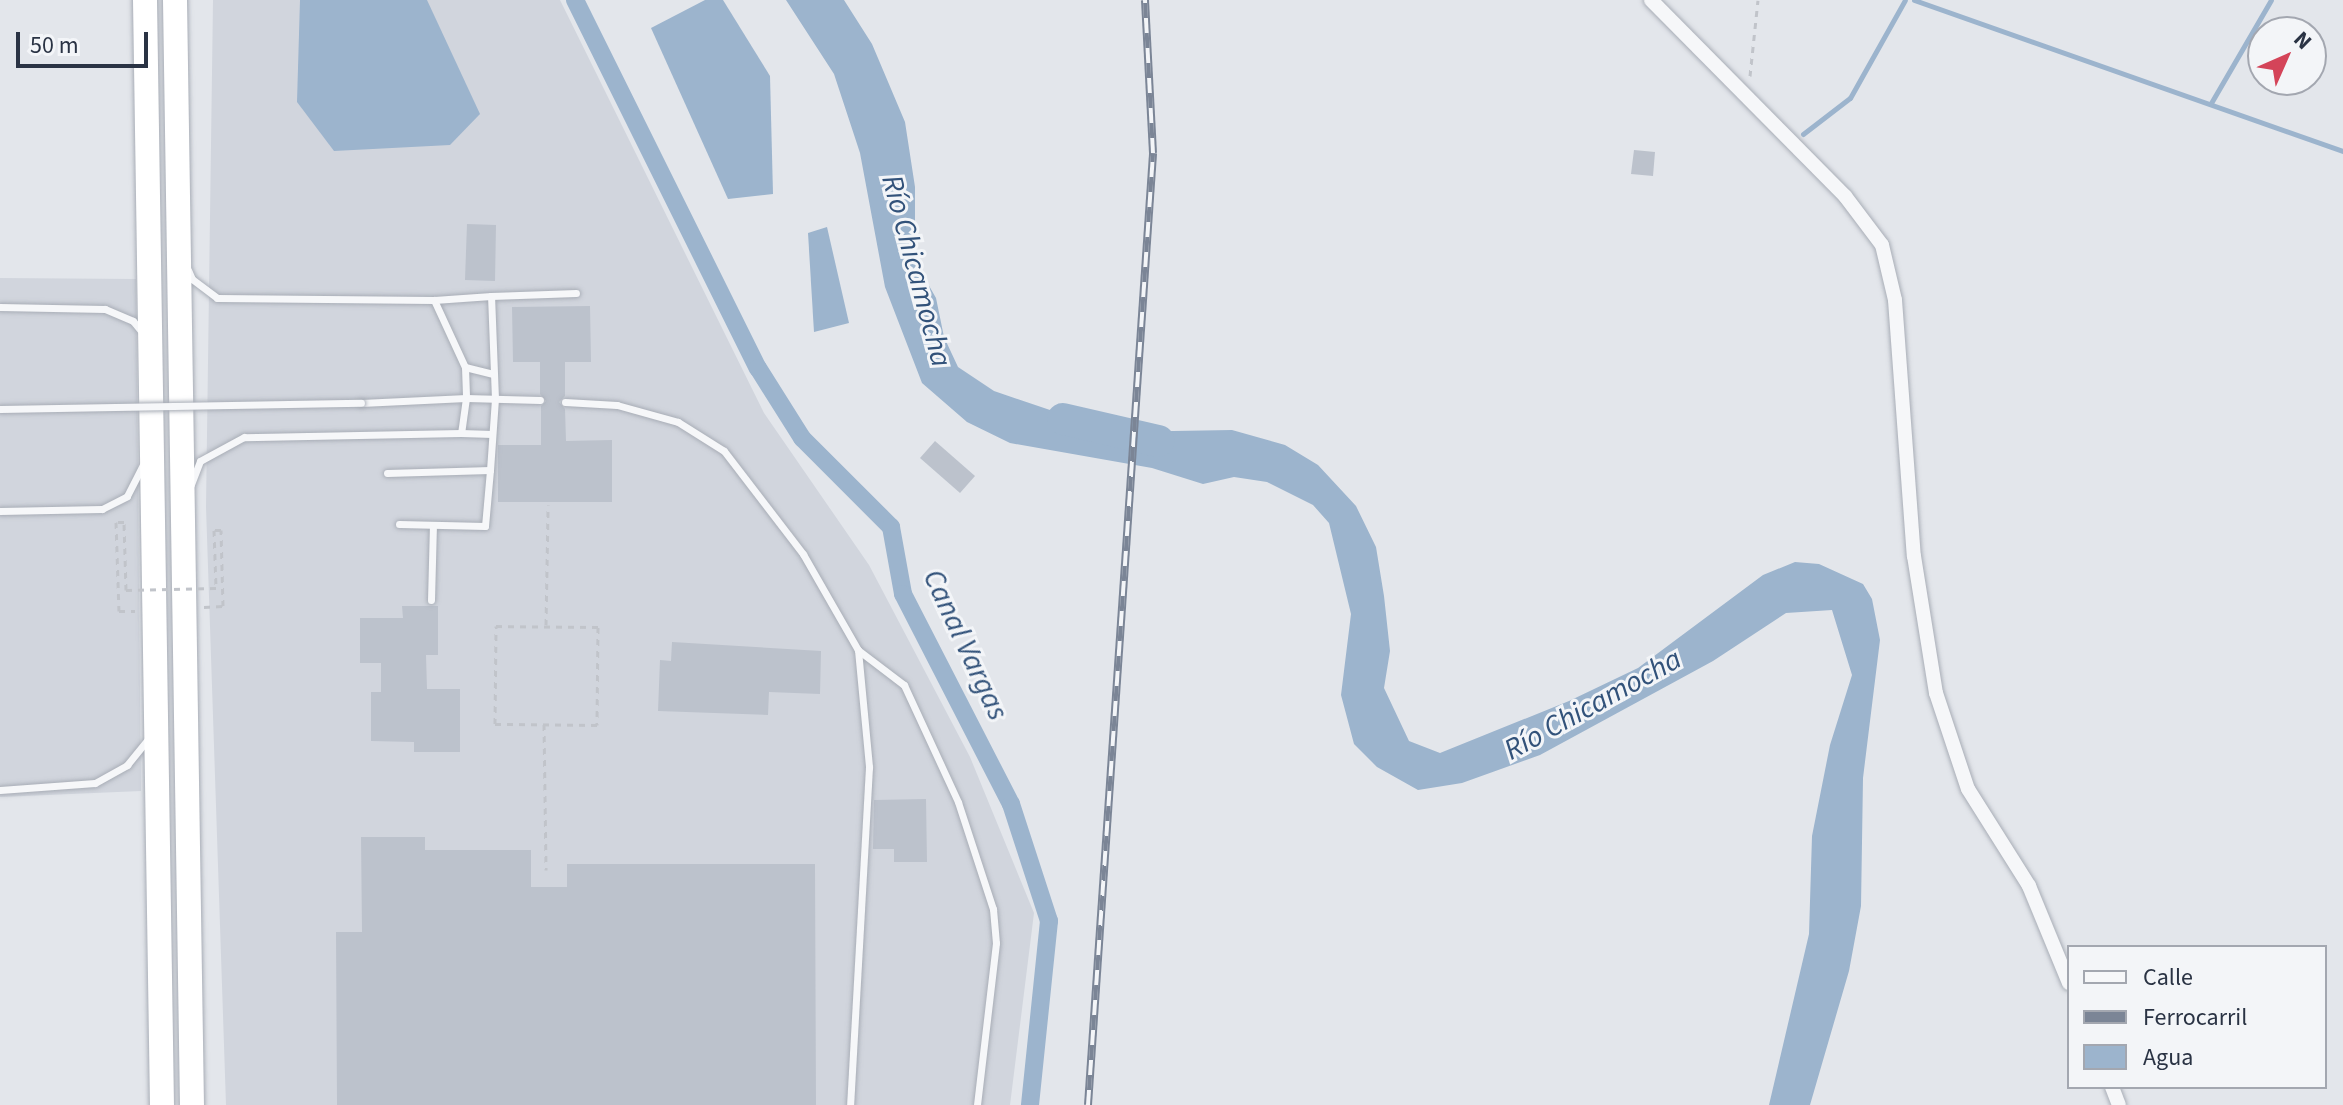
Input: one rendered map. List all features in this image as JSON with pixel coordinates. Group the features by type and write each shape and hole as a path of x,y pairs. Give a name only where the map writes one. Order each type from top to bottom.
{"highway":[{"path":"145,0 162,1105"},
{"path":"175,0 175,236 192,1105"}],"street":[{"path":"1651,0 1845,196 1882,245 1895,300 1914,556 1936,693 1968,789 2029,886 2067,978"}],"lane":[{"path":"175,236 192,279 217,298 434,300 576,293"},
{"path":"399,524 485,526 495,399 491,296"},
{"path":"434,300 465,367 466,398 461,433"},
{"path":"0,307 105,309 133,321 148,339"},
{"path":"465,367 493,374"},
{"path":"0,409 361,403 466,398 540,400"},
{"path":"565,402 617,405 678,422 724,451 803,554 858,650 904,685 958,802 993,909 996,943 977,1105"},
{"path":"180,513 200,461 244,437 492,434"},
{"path":"0,511 102,509 127,496 152,449"},
{"path":"387,473 490,470"},
{"path":"431,600 433,526"},
{"path":"850,1105 869,767 858,650"},
{"path":"0,790 95,783 127,765 156,728"}],"path":[{"path":"1748,98 1758,0"},
{"path":"546,626 548,505"},
{"path":"155,610 119,611 116,522 124,522 126,590 216,588 214,530 221,530 223,606 182,607"},
{"path":"496,626 546,626 598,627 597,725 495,724 496,626"},
{"path":"544,724 546,870"}],"shaded area":[{"path":"213,0 560,0 764,413 869,565 970,757 1034,913 1010,1105 226,1105 206,507"},
{"path":"0,278 136,279 141,791 0,797"}],"water":[{"path":"300,0 427,0 480,114 450,145 334,151 297,102"},
{"path":"705,0 723,0 770,76 773,194 728,199 651,28"},
{"path":"786,0 844,0 872,44 905,122 915,187 915,261 936,298 944,337 958,367 994,391 1115,432 1232,430 1285,445 1318,465 1356,506 1376,547 1384,596 1390,651 1384,688 1409,741 1440,753 1569,701 1638,668 1763,575 1795,562 1819,564 1863,584 1872,599 1880,640 1863,778 1861,906 1849,971 1810,1105 1769,1105 1809,934 1812,836 1830,745 1852,675 1832,610 1786,613 1713,661 1540,755 1462,783 1418,790 1377,767 1354,744 1341,695 1351,614 1329,523 1313,505 1267,482 1234,477 1203,484 1152,468 1010,443 967,422 922,383 885,287 860,153 834,74"},
{"path":"827,227 849,323 814,332 808,233"}],"building":[{"path":"1634,150 1655,152 1653,176 1631,174"},
{"path":"467,224 496,225 495,281 465,280"},
{"path":"590,306 591,362 565,362 565,396 559,402 565,409 566,441 612,440 612,502 498,502 498,445 541,445 541,406 546,401 540,394 540,362 513,362 512,307"},
{"path":"935,441 975,476 960,493 920,458"},
{"path":"402,606 438,606 438,655 426,655 427,689 460,689 460,752 414,752 414,742 371,741 371,692 381,692 381,663 360,663 360,618 403,618"},
{"path":"672,642 821,651 820,694 769,692 768,715 658,711 660,660 671,661"},
{"path":"926,799 927,862 894,862 894,849 873,849 874,800"},
{"path":"361,837 425,837 425,850 531,850 531,887 567,887 567,864 815,864 816,1105 337,1105 336,932 362,932"}],"waterway":[{"name":"Canal Vargas","path":"575,0 758,368 802,438 891,527 903,594 1011,804 1049,921 1030,1105"},
{"path":"1803,134 1850,98 1905,0"},
{"path":"1914,0 2343,151"},
{"path":"2211,103 2271,0"},
{"name":"Río Chicamocha","path":"1063,419 1158,441"}],"railway":[{"path":"1088,1105 1153,153 1145,0"}]}
